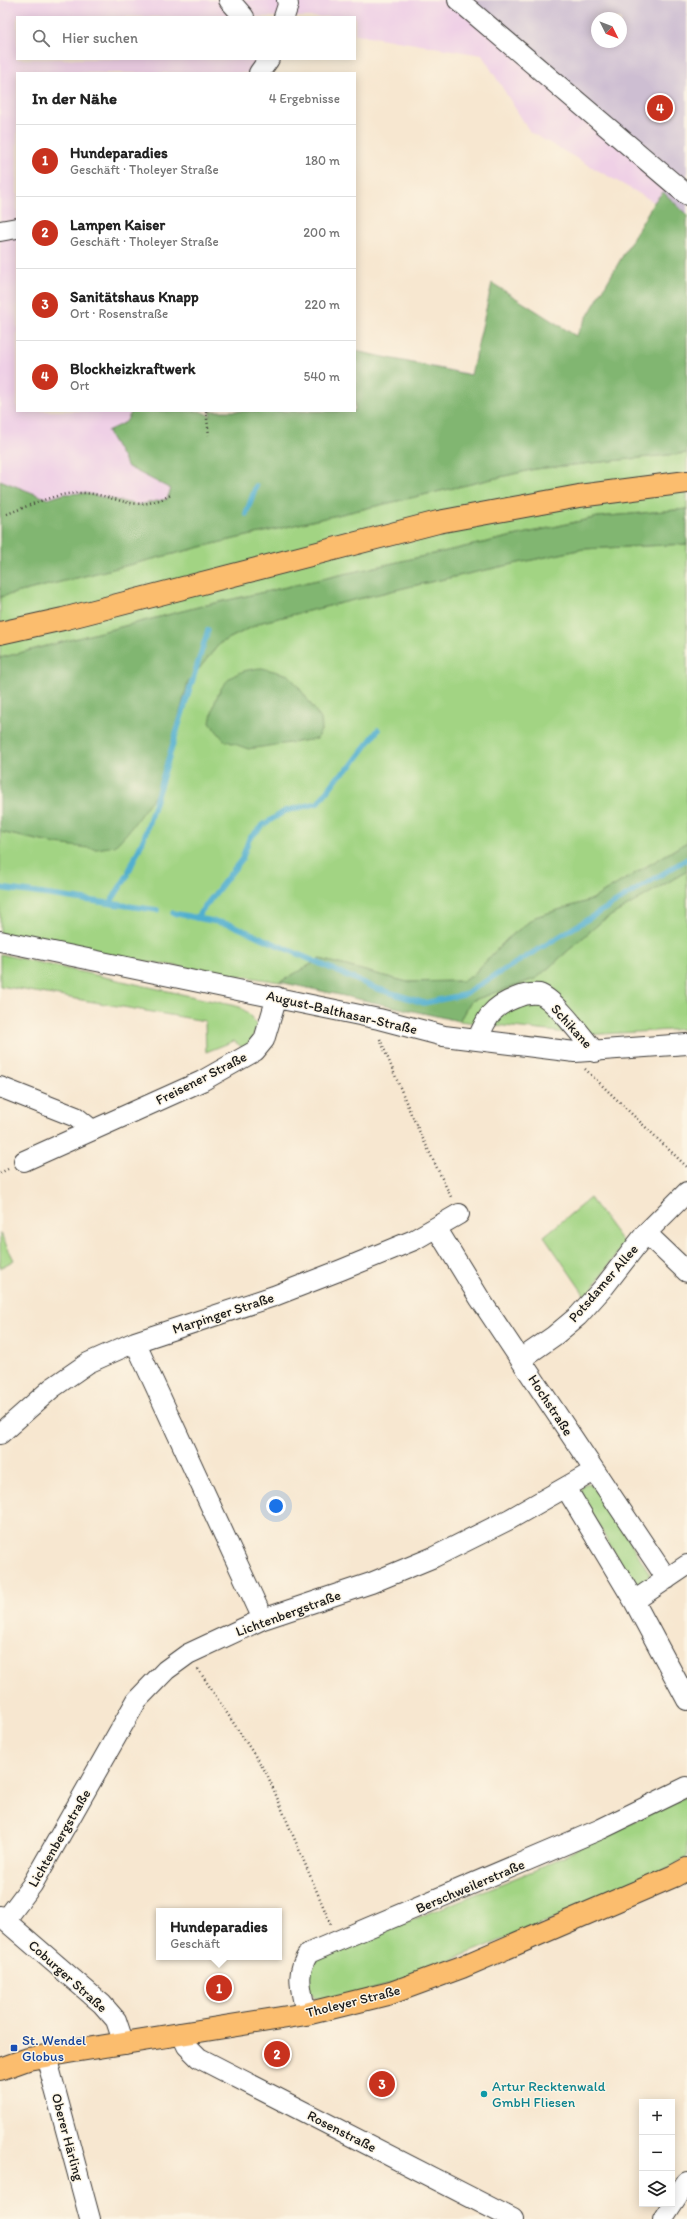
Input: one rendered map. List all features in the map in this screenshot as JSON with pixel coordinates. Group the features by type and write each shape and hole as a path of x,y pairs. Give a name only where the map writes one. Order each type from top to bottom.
{"main road":[{"path":"0,633 62,619 438,522 579,496 687,482"},
{"name":"Tholeyer Straße","path":"0,2069 46,2056 306,2014 391,1993 462,1967 674,1876 687,1869"}],"street":[{"path":"229,0 243,16"},
{"path":"284,16 288,5 287,0"},
{"path":"458,0 687,195"},
{"path":"260,72 268,60"},
{"path":"0,231 16,228"},
{"name":"August-Balthasar-Straße","path":"0,941 278,997 379,1019 444,1036 585,1052 687,1044"},
{"name":"Schikane","path":"477,1040 488,1015 502,1003 522,995 539,994 557,1008 585,1052"},
{"name":"Freisener Straße","path":"24,1161 202,1081 255,1051 264,1040 278,997"},
{"path":"0,1087 76,1117 92,1130"},
{"name":"Potsdamer Allee","path":"520,1359 554,1336 578,1316 604,1287 646,1233 687,1192"},
{"name":"Marpinger Straße","path":"0,1434 52,1388 88,1363 135,1342 274,1296 414,1240 437,1229 459,1214"},
{"name":"Hochstraße","path":"437,1229 480,1299 667,1579"},
{"name":"Potsdamer Allee","path":"646,1233 687,1272"},
{"path":"135,1342 263,1619"},
{"name":"Lichtenbergstraße","path":"2,1918 32,1885 136,1700 166,1670 188,1654 263,1619 371,1583 434,1557 510,1519 594,1471"},
{"path":"566,1488 634,1601 687,1700"},
{"path":"634,1601 687,1565"},
{"name":"Berschweilerstraße","path":"306,2014 300,1984 301,1964 309,1953 337,1940 426,1905 601,1829 687,1787"},
{"name":"Coburger Straße","path":"2,1918 102,2004 116,2020 124,2044"},
{"name":"Rosenstraße","path":"181,2033 187,2046 199,2058 513,2219"},
{"name":"Oberer Härling","path":"46,2056 90,2219"},
{"path":"663,2219 687,2182"}],"path":[{"path":"206,412 209,435"},
{"path":"7,514 64,494 84,493 138,505 159,501 171,495"},
{"path":"379,1019 379,1036 411,1114 459,1214"},
{"path":"585,1052 586,1071 687,1167"},
{"path":"188,1654 267,1774 337,1940"}],"shaded area":[{"path":"0,0 470,0 673,180 663,192 687,215 687,429 356,351 471,374 492,283 576,336 654,202 530,132 482,55 356,34 356,16 16,16 16,60 256,60 250,72 16,72 16,412 131,412 126,422 108,431 128,467 171,489 167,499 138,505 84,493 64,494 48,499 0,480"},
{"path":"470,0 687,0 687,215 663,192 673,180"}],"green space":[{"path":"663,192 687,215 687,453 535,469 217,543 0,597 0,480 48,499 64,494 84,493 138,505 167,499 171,489 128,467 107,431 126,422 131,412 202,412 211,416 210,412 356,412 356,351 471,375 492,283 576,336 654,202"},
{"path":"687,453 687,509 598,517 202,606 0,658 0,597 217,543 535,469"},
{"path":"687,509 687,544 583,549 412,586 262,622 220,643 188,682 160,788 128,832 115,846 97,849 56,844 0,832 0,658 202,606 598,517"},
{"path":"687,544 687,842 591,900 535,917 506,940 472,976 463,981 407,982 320,959 280,982 0,939 0,832 56,844 160,788 188,682 220,643 262,622 412,586 583,549"},
{"path":"262,668 289,675 303,693 321,719 322,728 317,739 248,749 224,740 210,723 215,701 224,684 239,673"},
{"path":"687,842 687,871 602,921 537,978 471,1001 459,1021 280,982 320,959 407,982 463,981 472,976 506,940 535,917 591,900"},
{"path":"687,871 687,1029 585,1035 459,1021 471,1001 537,978 602,921"},
{"path":"0,954 240,1007 249,1014 257,1026 252,1040 243,1048 234,1041 206,1052 205,1021 0,986"},
{"path":"590,1198 624,1244 586,1297 544,1236"},
{"path":"0,1233 14,1260 0,1268"},
{"path":"589,1483 605,1501 650,1574 646,1583 642,1586 633,1587 580,1492 583,1485"},
{"path":"687,1796 687,1857 676,1865 608,1897 392,1984 326,2002 315,1997 307,1990 309,1966 316,1959 535,1870"}],"waterway":[{"path":"246,514 256,486"},
{"path":"129,871 144,838 208,630"},
{"path":"196,918 242,859 249,839 263,825 285,811 318,803 338,777 351,766 378,730"},
{"path":"173,913 232,925 375,988 424,1003 463,995 687,859"},
{"path":"110,903 127,876"},
{"path":"0,888 157,910"}],"place":[{"name":"Blockheizkraftwerk","path":"660,108"},
{"name":"Hundeparadies","path":"219,1988"},
{"name":"St. Wendel Globus","path":"14,2048"},
{"name":"Lampen Kaiser","path":"277,2054"},
{"name":"Sanitätshaus Knapp","path":"382,2084"},
{"name":"Artur Recktenwald GmbH Fliesen","path":"484,2094"}]}
